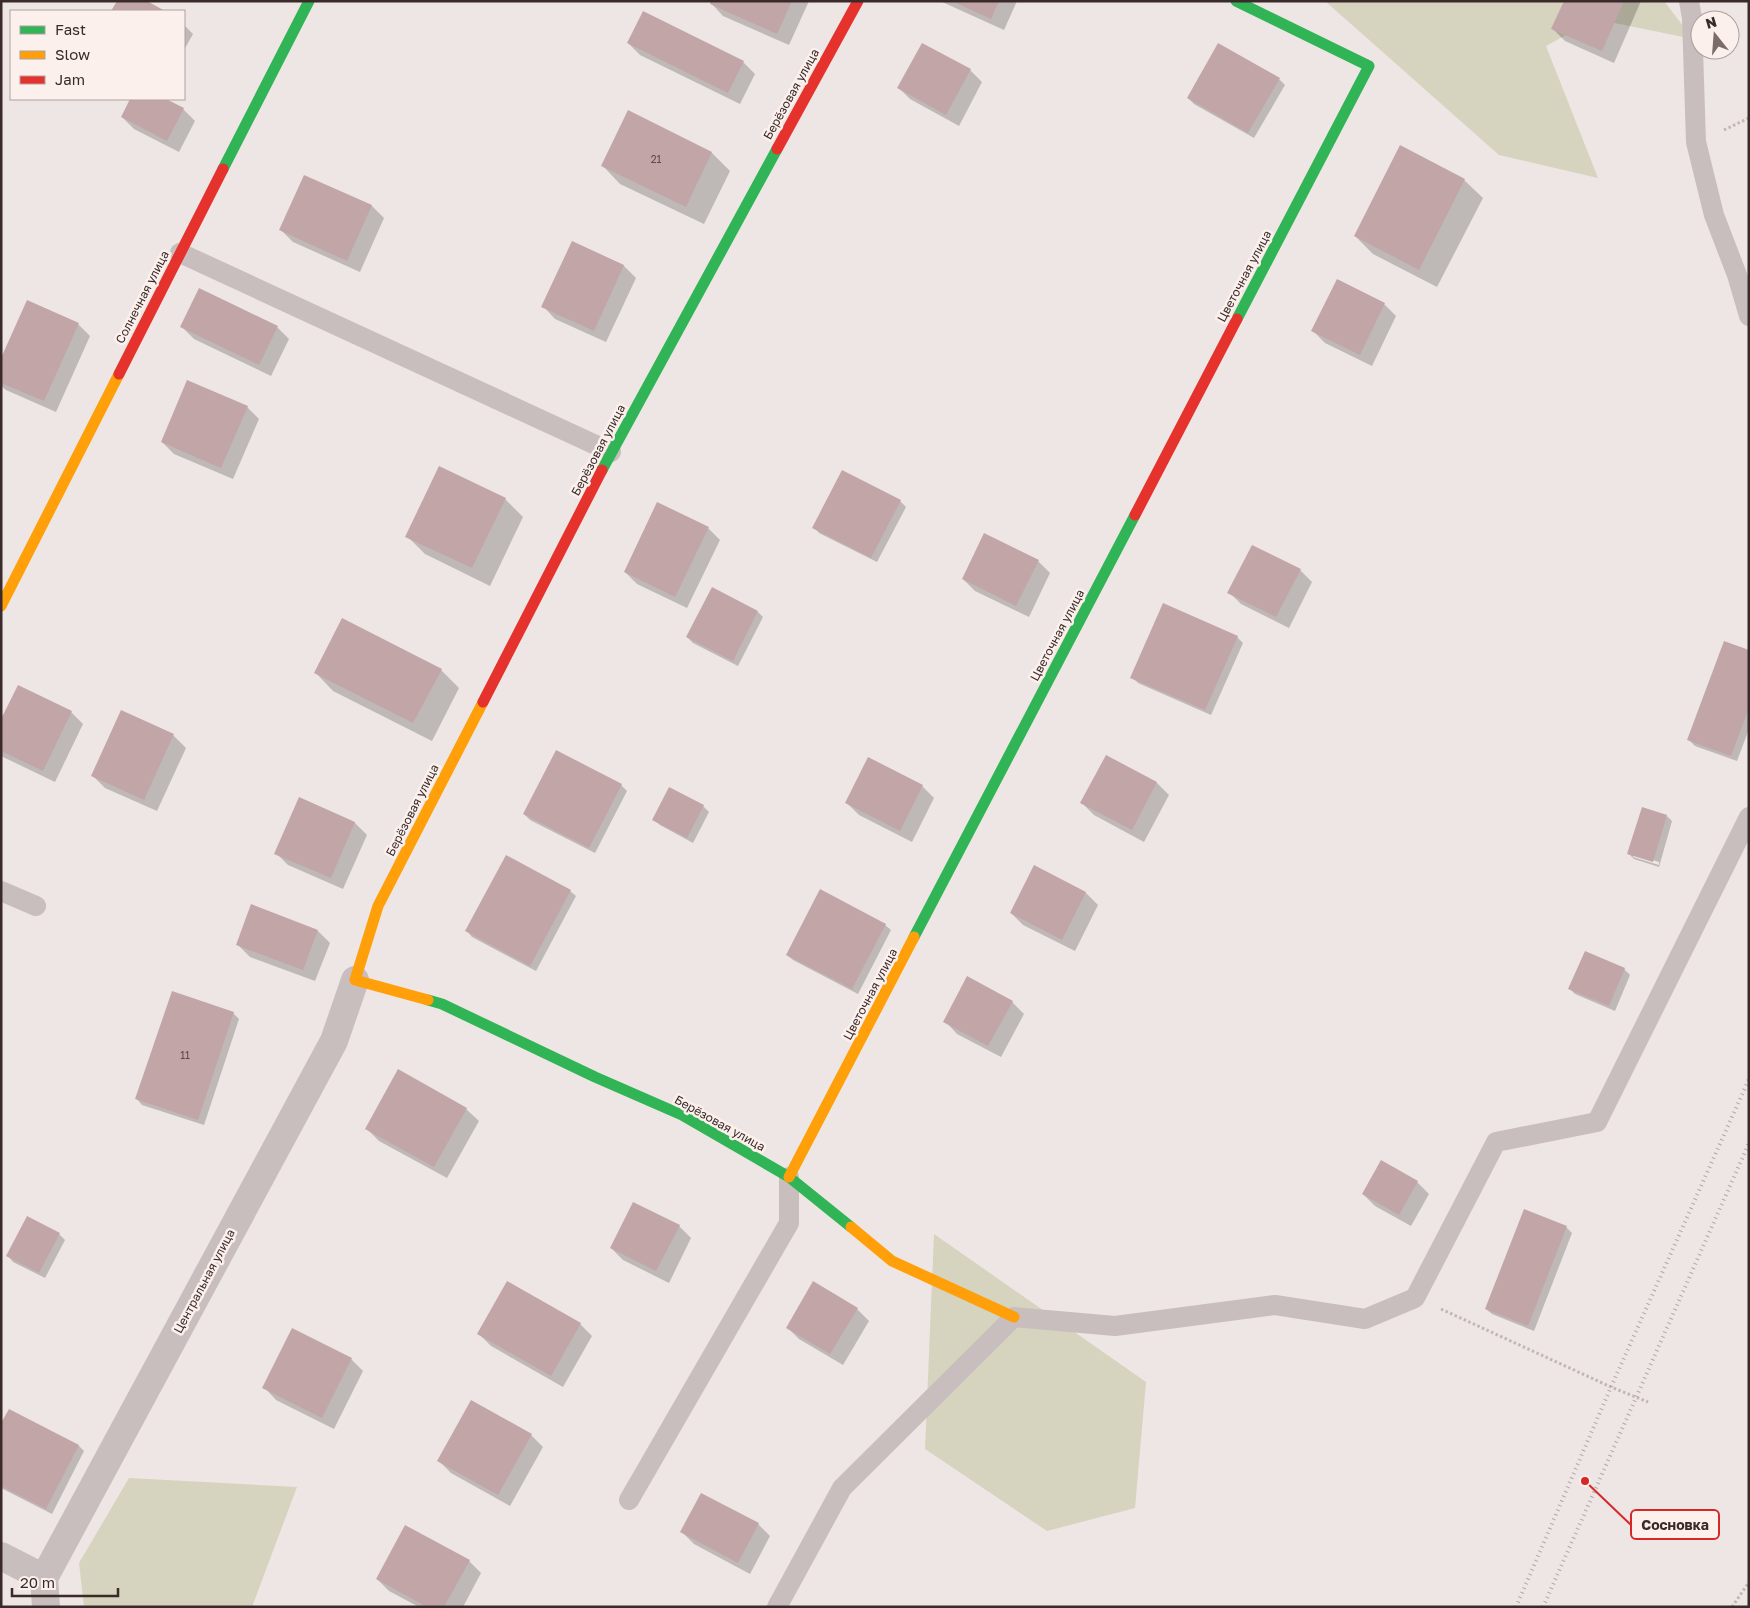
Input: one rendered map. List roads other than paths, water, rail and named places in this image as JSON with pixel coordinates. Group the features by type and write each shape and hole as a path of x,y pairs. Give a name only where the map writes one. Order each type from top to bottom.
{"street":[{"name":"Солнечная улица","path":"1,606 309,1"},
{"name":"Берёзовая улица","path":"858,1 611,452 378,906 355,980 442,1004 595,1077 682,1115 790,1177 892,1261 1014,1317"},
{"name":"Цветочная улица","path":"790,1177 1369,66 1236,1"},
{"name":"Центральная улица","path":"44,1578 334,1041 355,980"},
{"path":"1,1556 44,1578 46,1607"}],"lane":[{"path":"1688,1 1692,18 1696,142 1714,215 1737,275 1749,316"},
{"path":"180,253 611,452"},
{"path":"777,1607 842,1488 1014,1317 1115,1326 1274,1305 1365,1319 1415,1298 1496,1142 1597,1122 1749,817"},
{"path":"1,891 36,906"},
{"path":"629,1500 789,1223 790,1177"}],"railway":[{"path":"1516,1607 1611,1387 1749,1079"},
{"path":"1543,1607 1749,1143"}],"place":[{"name":"Сосновка","path":"1585,1481"}]}
